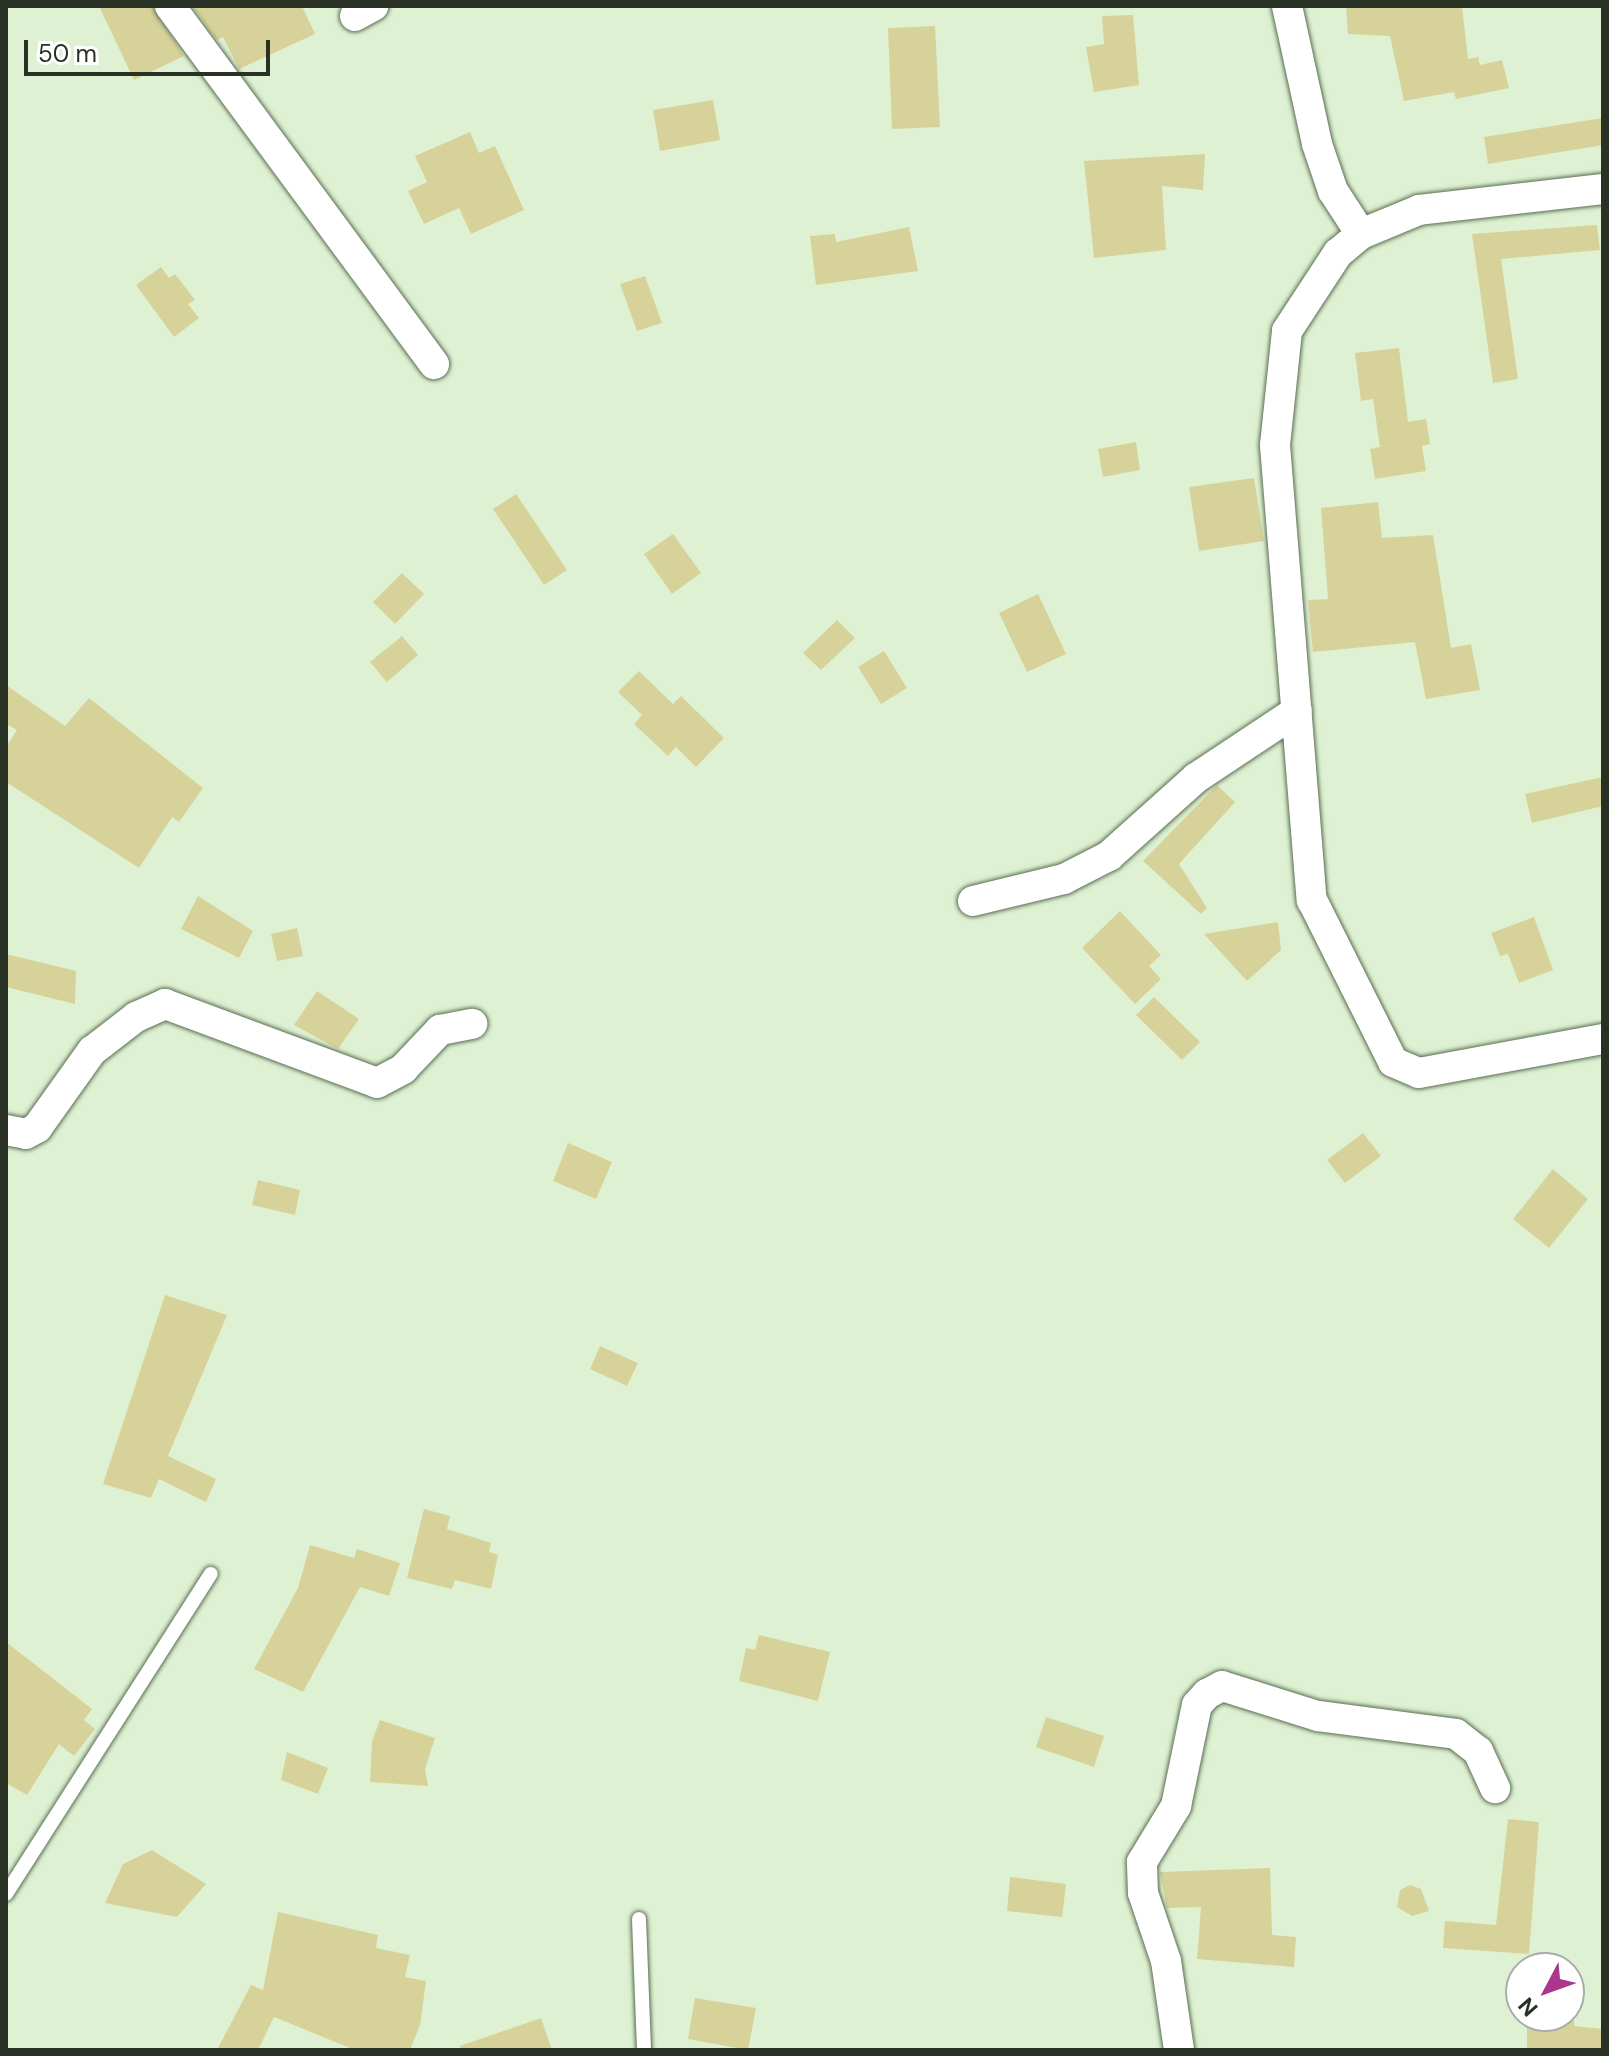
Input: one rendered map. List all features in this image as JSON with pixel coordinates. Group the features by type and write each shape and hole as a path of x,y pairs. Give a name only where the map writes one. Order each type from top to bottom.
{"street":[{"path":"170,6 434,364"},
{"path":"1287,6 1317,144 1333,191 1361,234"},
{"path":"1603,189 1419,210 1361,234 1338,253 1287,331 1275,445 1312,900 1393,1062 1419,1073 1603,1039"},
{"path":"973,901 1064,879 1109,856 1196,778 1297,711"},
{"path":"6,1130 26,1134 37,1128 92,1051 136,1017 165,1004 377,1083 403,1069 440,1030 472,1024"},
{"path":"1179,2050 1166,1961 1143,1893 1142,1862 1176,1806 1197,1705 1207,1694 1222,1686 1318,1716 1456,1734 1483,1759 1495,1788"}],"lane":[{"path":"6,1894 211,1574"},
{"path":"639,1919 644,2050"}],"building":[{"path":"99,6 152,6 184,56 134,80"},
{"path":"192,6 302,6 315,34 239,69 223,37 217,40"},
{"path":"1346,6 1462,6 1468,59 1478,57 1480,65 1502,60 1509,88 1456,99 1454,92 1404,101 1390,36 1348,34"},
{"path":"1133,15 1139,85 1094,92 1086,47 1104,44 1102,16"},
{"path":"935,26 940,127 892,129 888,28"},
{"path":"713,100 720,140 660,151 653,110"},
{"path":"1603,118 1603,145 1488,164 1484,137"},
{"path":"470,132 479,153 495,146 524,210 471,234 459,208 424,224 408,191 427,182 415,156"},
{"path":"1205,154 1203,190 1162,186 1166,250 1094,258 1084,161"},
{"path":"1597,225 1600,250 1501,259 1518,379 1493,383 1472,234"},
{"path":"909,227 918,271 816,285 810,236 835,234 836,242"},
{"path":"161,267 169,278 175,274 195,300 188,304 199,318 174,337 136,285"},
{"path":"645,276 662,323 637,331 620,284"},
{"path":"1399,348 1408,422 1426,419 1430,444 1422,446 1426,471 1375,479 1370,449 1380,447 1373,399 1361,401 1355,353"},
{"path":"1136,442 1140,470 1103,477 1098,449"},
{"path":"1254,478 1264,541 1199,551 1189,487"},
{"path":"516,494 567,570 544,585 493,509"},
{"path":"1378,502 1382,538 1433,535 1451,648 1471,644 1480,690 1426,699 1415,642 1313,652 1308,600 1328,599 1321,508"},
{"path":"673,534 701,573 672,594 644,554"},
{"path":"402,573 424,594 395,624 373,602"},
{"path":"1038,594 1066,654 1027,672 999,613"},
{"path":"837,620 855,638 821,670 803,653"},
{"path":"402,636 418,655 387,682 370,662"},
{"path":"884,651 907,688 881,704 858,667"},
{"path":"639,671 673,704 681,696 724,738 696,767 676,747 668,756 634,724 642,715 618,692"},
{"path":"6,685 65,726 89,698 203,788 179,822 172,817 139,868 6,782 6,747 17,730 6,724"},
{"path":"1603,777 1603,806 1532,823 1525,794"},
{"path":"1217,785 1235,802 1179,864 1207,908 1201,914 1143,861"},
{"path":"198,896 253,931 239,958 181,929"},
{"path":"1120,911 1161,955 1149,966 1161,979 1135,1004 1082,948"},
{"path":"1534,917 1553,970 1519,983 1508,954 1500,956 1491,933"},
{"path":"1278,922 1281,950 1247,981 1204,934"},
{"path":"297,928 303,956 277,961 271,934"},
{"path":"6,954 76,971 75,1004 6,987"},
{"path":"317,991 359,1019 338,1049 294,1025"},
{"path":"1154,997 1200,1042 1182,1060 1136,1015"},
{"path":"1363,1133 1381,1156 1345,1183 1327,1160"},
{"path":"568,1143 612,1162 596,1199 553,1181"},
{"path":"1553,1169 1588,1199 1549,1248 1513,1219"},
{"path":"258,1180 300,1190 295,1215 252,1205"},
{"path":"165,1295 227,1315 168,1456 216,1479 206,1502 159,1479 151,1498 103,1484"},
{"path":"600,1346 638,1363 627,1386 590,1369"},
{"path":"424,1509 450,1516 447,1529 491,1543 489,1552 498,1555 491,1589 455,1580 452,1589 407,1578"},
{"path":"310,1545 354,1558 357,1549 400,1563 389,1596 360,1587 303,1692 254,1669 298,1588"},
{"path":"759,1635 830,1652 818,1701 739,1681 746,1648 755,1650"},
{"path":"6,1642 92,1709 84,1720 95,1729 74,1756 59,1744 27,1795 6,1783"},
{"path":"1046,1717 1104,1736 1094,1767 1036,1747"},
{"path":"380,1720 435,1738 425,1769 428,1786 370,1782 372,1741"},
{"path":"287,1752 328,1768 318,1794 281,1780"},
{"path":"1508,1819 1539,1822 1529,1952 1443,1948 1445,1921 1496,1925"},
{"path":"152,1850 206,1884 177,1917 105,1903 123,1864"},
{"path":"1270,1868 1272,1935 1296,1937 1294,1967 1197,1959 1201,1907 1167,1908 1160,1872"},
{"path":"1010,1877 1066,1884 1062,1917 1007,1911"},
{"path":"1410,1885 1421,1889 1429,1911 1412,1916 1397,1907 1400,1890"},
{"path":"278,1912 378,1935 376,1948 410,1955 405,1977 426,1981 420,2025 410,2050 355,2050 274,2017 258,2050 217,2050 251,1985 263,1990"},
{"path":"695,1998 756,2008 748,2050 688,2039"},
{"path":"541,2018 552,2050 461,2050 460,2046"},
{"path":"1585,2027 1603,2029 1603,2050 1527,2050 1527,2032 1585,2032"}]}
